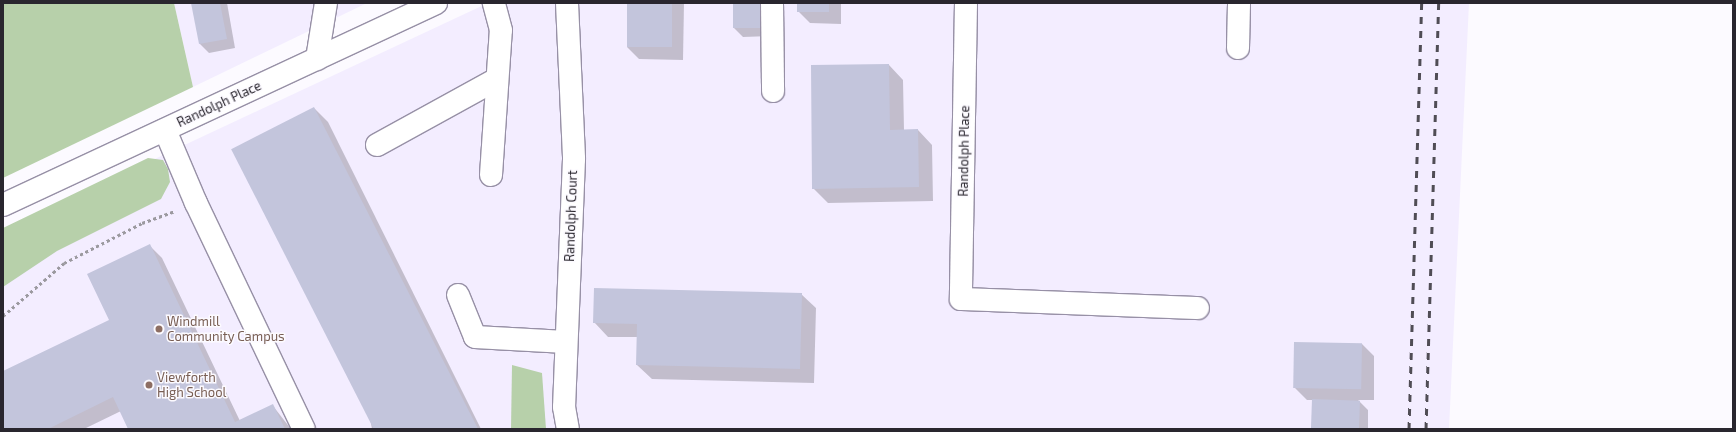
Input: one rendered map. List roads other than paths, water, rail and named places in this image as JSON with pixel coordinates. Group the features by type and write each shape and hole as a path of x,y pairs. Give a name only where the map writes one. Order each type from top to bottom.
{"street":[{"path":"316,59 326,3"},
{"name":"Randolph Place","path":"3,205 436,3"},
{"path":"491,175 501,30 494,3"},
{"name":"Randolph Court","path":"566,3 574,159 564,407 568,429"},
{"path":"772,3 772,91"},
{"name":"Randolph Place","path":"966,3 961,299 1198,308"},
{"path":"1238,48 1239,3"},
{"path":"378,145 498,79"},
{"path":"165,130 196,203 304,429"},
{"path":"458,295 476,337 566,342"}],"railway":[{"path":"1409,429 1422,3"},
{"path":"1426,429 1439,3"}],"place":[{"name":"Windmill Community Campus","path":"159,329"},
{"name":"Viewforth High School","path":"149,385"}]}
